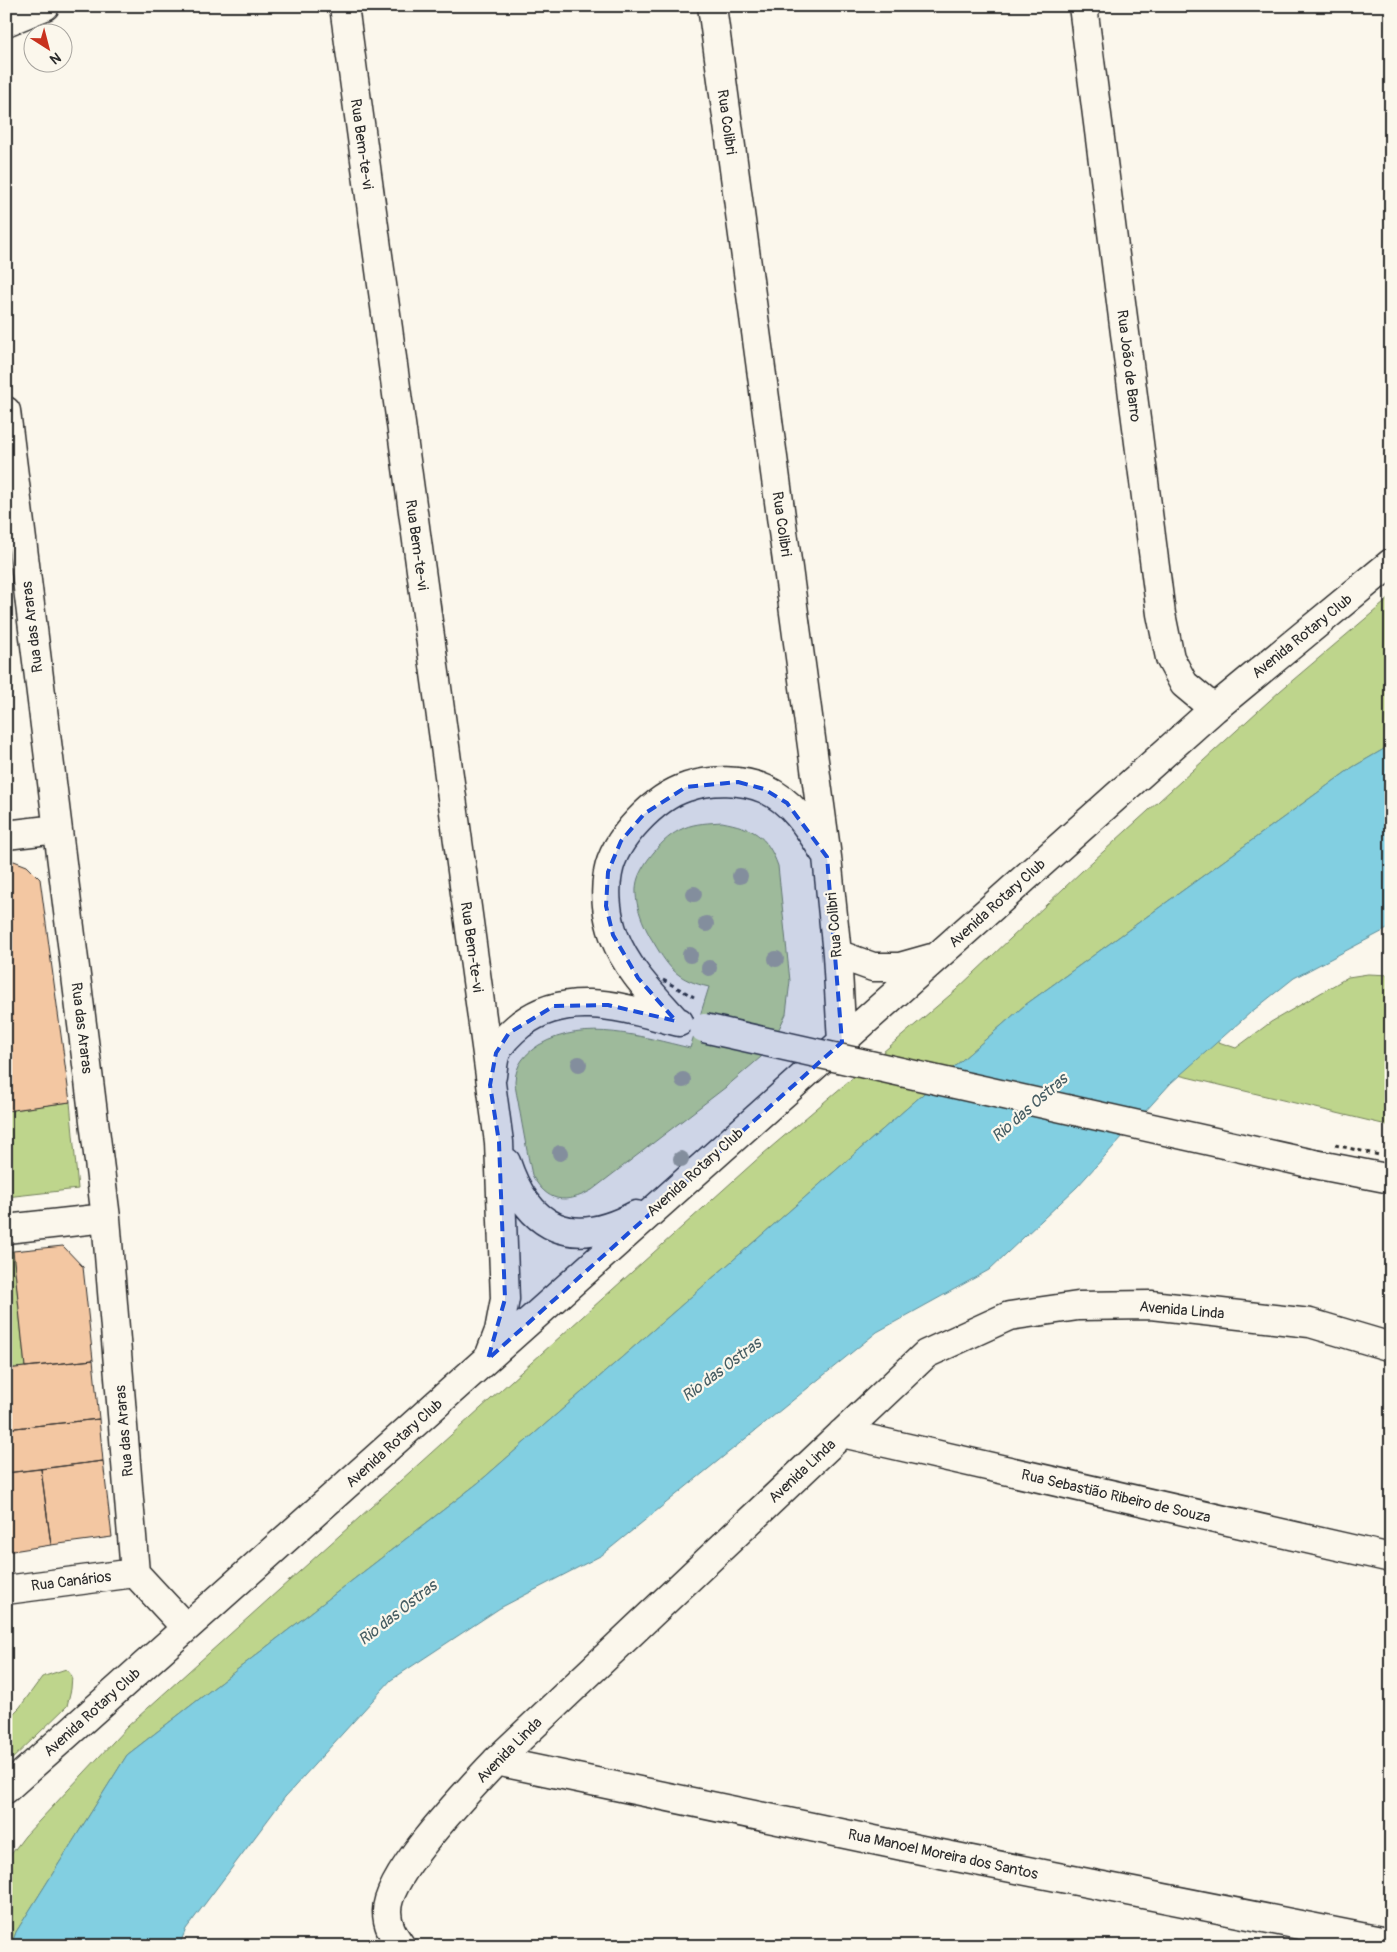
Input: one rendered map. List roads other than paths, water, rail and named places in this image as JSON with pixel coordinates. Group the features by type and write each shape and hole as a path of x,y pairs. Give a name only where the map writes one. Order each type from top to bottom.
{"street":[{"name":"Rua Bem-te-vi","path":"344,6 499,1142"},
{"name":"Rua Colibri","path":"712,6 827,857 837,954 842,1042"},
{"name":"Rua João de Barro","path":"1082,6 1161,614 1170,658 1184,684 1214,708"},
{"path":"6,22 41,8"},
{"name":"Rua das Araras","path":"6,411 8,446 106,1218 135,1573"},
{"name":"Avenida Rotary Club","path":"6,1789 1214,708 1391,563"},
{"path":"676,1021 638,978 624,958 613,935 606,906 608,872 621,841 644,814 663,799 686,787 712,782 747,784 764,789 787,803 803,819 827,857"},
{"path":"6,835 57,829"},
{"path":"837,954 873,967 900,967 937,957"},
{"path":"490,1085 496,1053 509,1033 529,1018 554,1006 578,1003 608,1005 1309,1164 1391,1179"},
{"path":"499,1142 512,1181 524,1203 546,1222 560,1229 582,1232 606,1228 638,1214 676,1189"},
{"path":"488,1359 499,1331 505,1299 499,1142"},
{"path":"6,1229 106,1218"},
{"name":"Avenida Linda","path":"401,1946 391,1932 387,1910 392,1893 406,1868 442,1820 496,1761 926,1354 1009,1316 1078,1306 1151,1305 1310,1324 1391,1347"},
{"name":"Rua Sebastião Ribeiro de Souza","path":"842,1433 1391,1558"},
{"path":"135,1573 186,1628"},
{"name":"Rua Canários","path":"6,1590 135,1573"},
{"name":"Rua Manoel Moreira dos Santos","path":"496,1761 946,1855 1391,1943"}],"water":[{"name":"Rio das Ostras","path":"1391,745 1391,927 1294,978 1250,1013 1171,1083 1077,1187 989,1270 877,1332 602,1555 500,1608 391,1680 285,1797 186,1929 179,1946 11,1946 16,1932 127,1755 478,1483 1025,1005 1353,767"}]}
